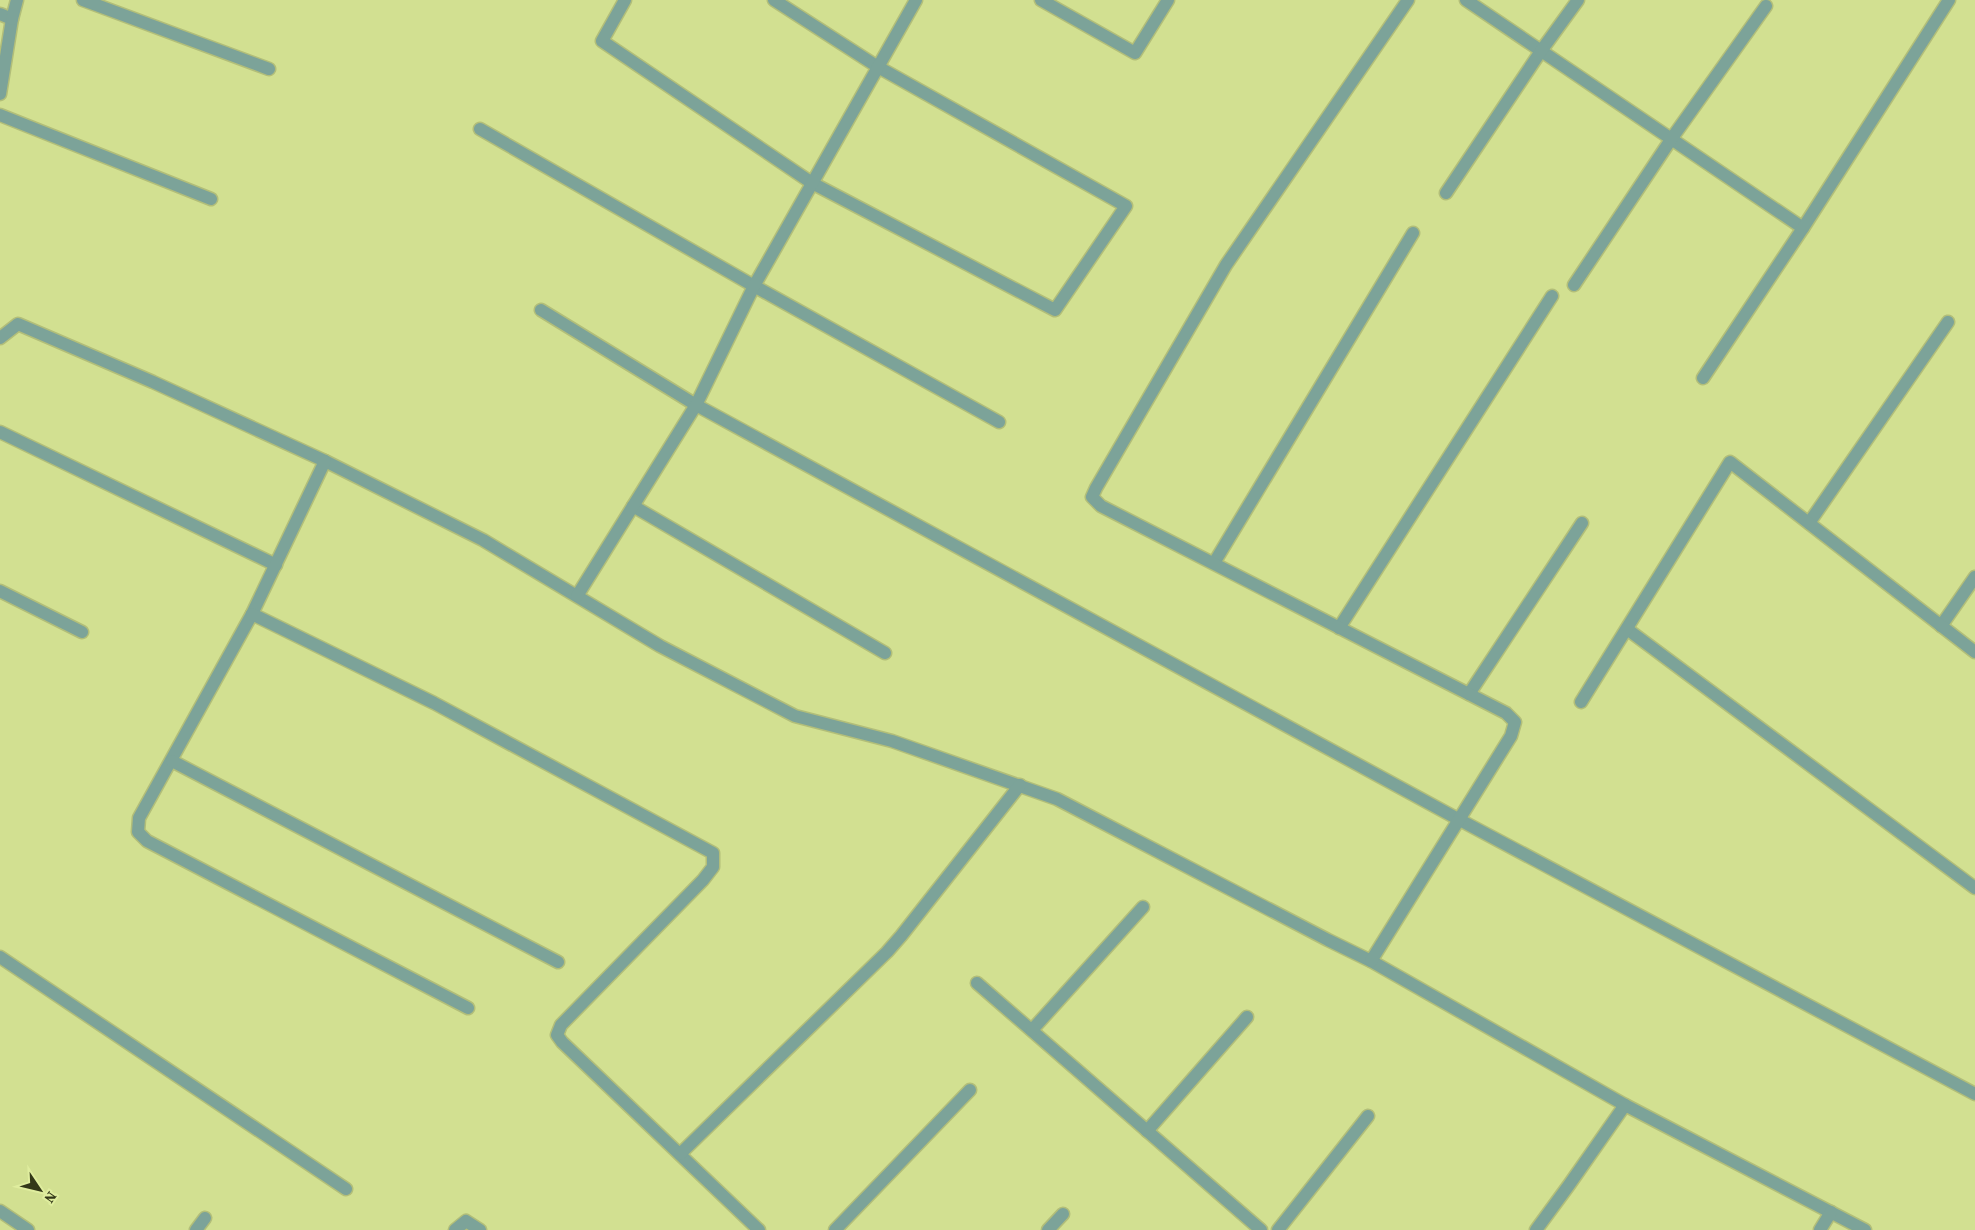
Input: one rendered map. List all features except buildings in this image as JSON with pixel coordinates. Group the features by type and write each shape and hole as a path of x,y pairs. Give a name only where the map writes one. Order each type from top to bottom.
{"street":[{"path":"0,94 6,16 17,0"},
{"path":"82,0 269,69"},
{"path":"625,0 602,41 812,183 1055,310 1126,206 878,67 774,0"},
{"path":"577,596 696,405 754,286 916,0"},
{"path":"1041,0 1135,52 1168,0"},
{"path":"1371,961 1511,736 1515,722 1506,713 1102,506 1092,497 1226,265 1408,0"},
{"path":"1466,0 1803,228"},
{"path":"1446,193 1541,51 1578,0"},
{"path":"1703,378 1803,228 1949,0"},
{"path":"1574,285 1672,138 1766,6"},
{"path":"0,115 211,199"},
{"path":"480,129 754,286 999,422"},
{"path":"1214,563 1413,233"},
{"path":"1339,628 1552,296"},
{"path":"541,310 696,405 1458,820 1975,1094"},
{"path":"1809,524 1948,322"},
{"path":"0,338 18,324 153,382 325,461 483,540 660,646 795,716 892,741 1057,799 1371,961 1625,1105 1865,1230"},
{"path":"0,432 276,564"},
{"path":"325,461 252,614 139,818 138,832 147,842 468,1008"},
{"path":"1581,702 1730,462 1975,652"},
{"path":"633,506 885,653"},
{"path":"1469,694 1582,523"},
{"path":"1941,626 1975,577"},
{"path":"0,591 82,632"},
{"path":"252,614 434,703 713,853 713,866 703,880 561,1025 557,1035 562,1042 760,1230"},
{"path":"1627,629 1975,888"},
{"path":"172,761 558,962"},
{"path":"680,1154 896,942 1020,785"},
{"path":"1032,1030 1143,907"},
{"path":"0,957 346,1189"},
{"path":"977,983 1261,1230"},
{"path":"1147,1131 1247,1018"},
{"path":"835,1230 970,1090"},
{"path":"1536,1230 1625,1105"},
{"path":"1278,1230 1368,1116"},
{"path":"0,1210 28,1230"},
{"path":"1820,1230 1831,1212"},
{"path":"1048,1230 1063,1214"},
{"path":"196,1230 206,1218"},
{"path":"455,1230 466,1221 480,1230"}]}
